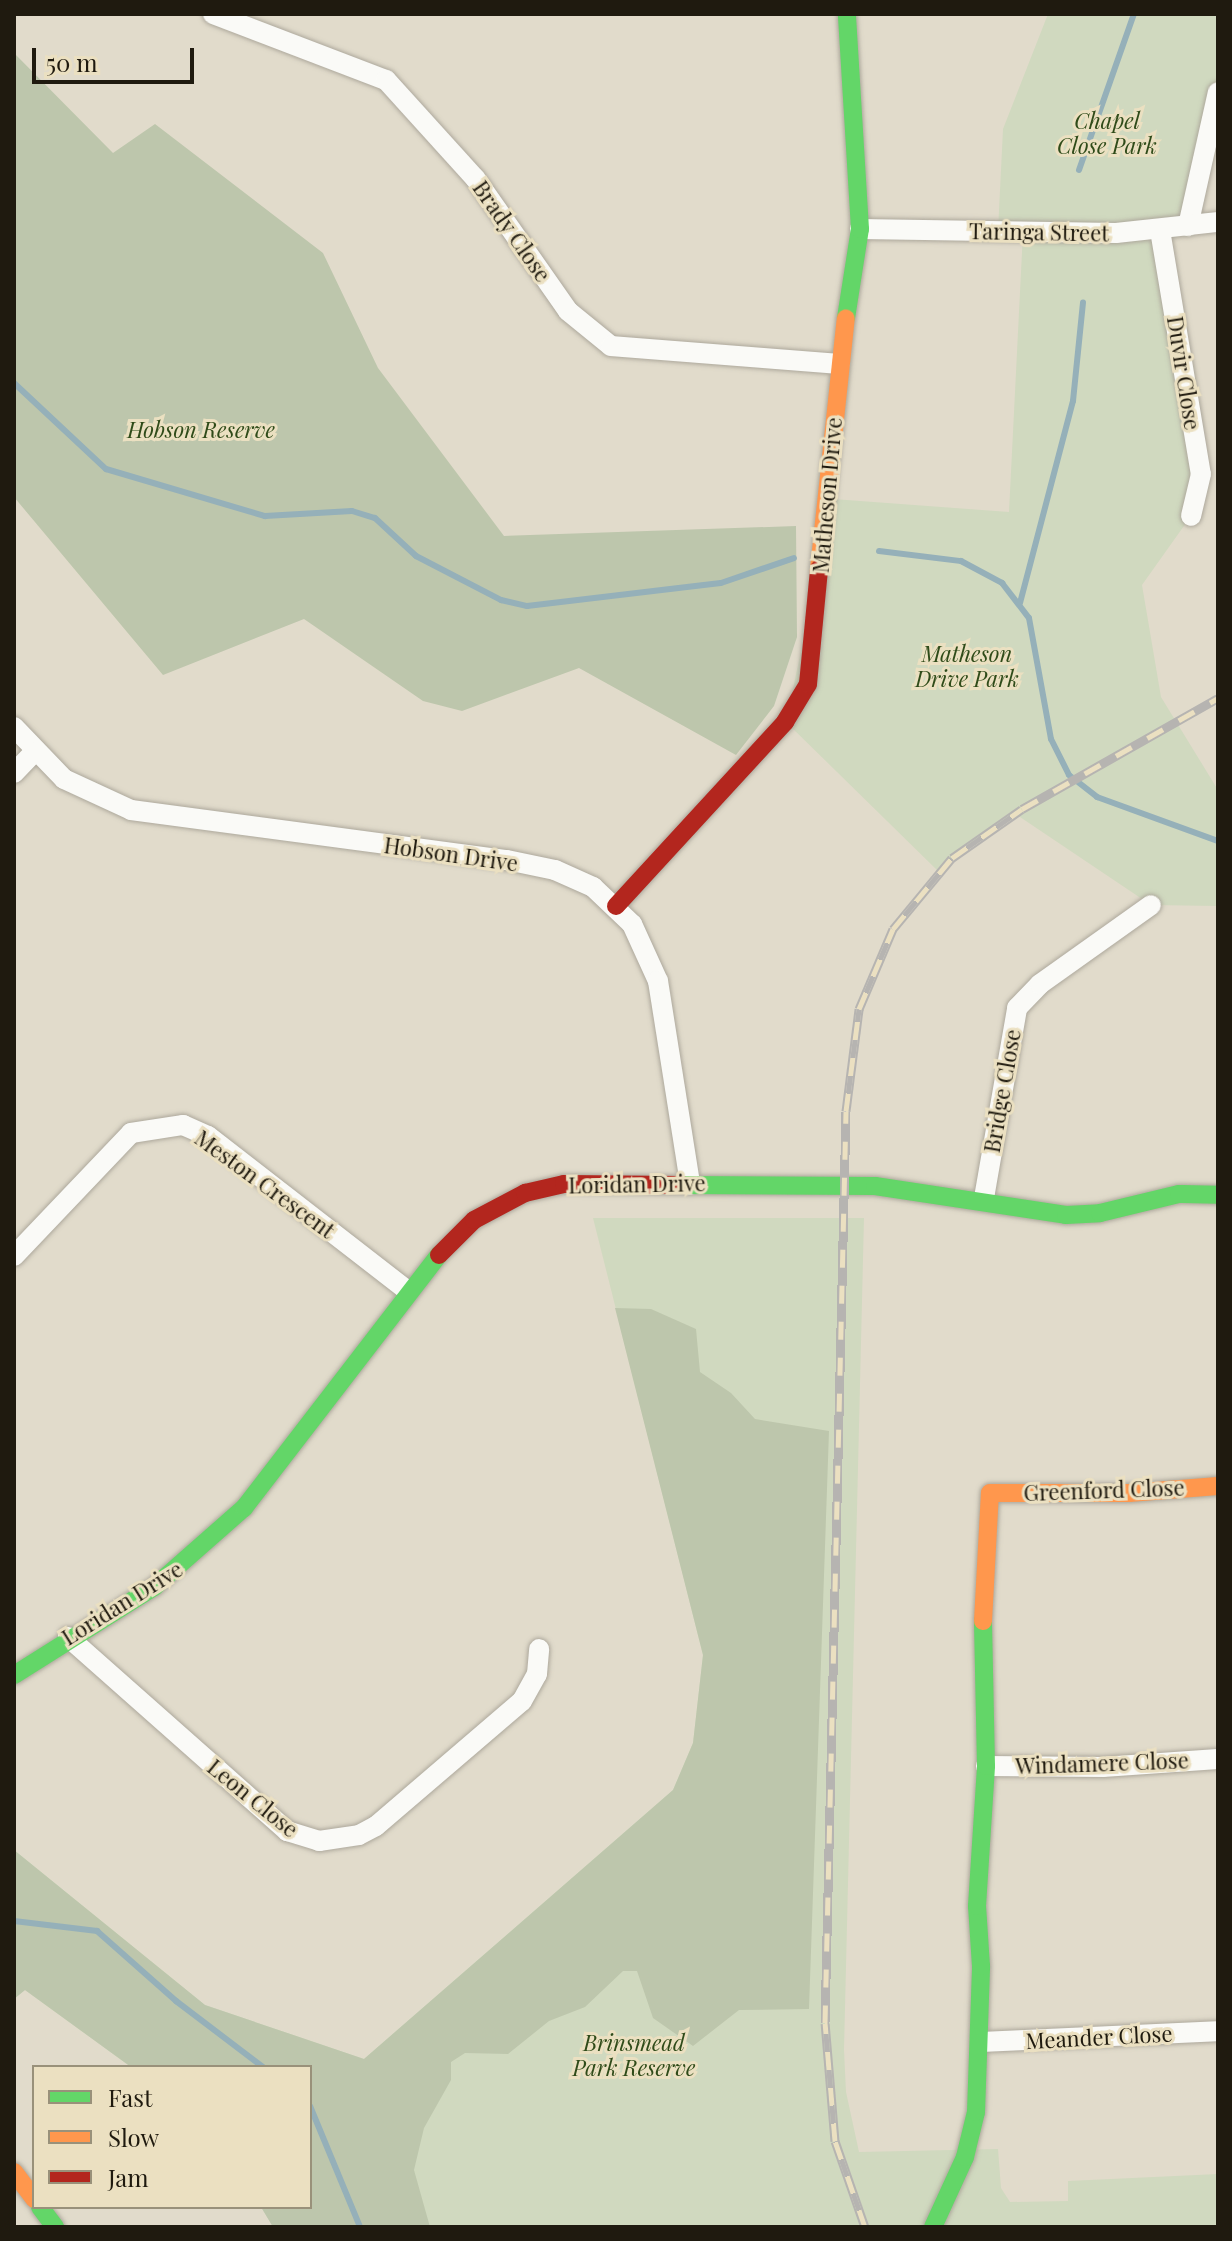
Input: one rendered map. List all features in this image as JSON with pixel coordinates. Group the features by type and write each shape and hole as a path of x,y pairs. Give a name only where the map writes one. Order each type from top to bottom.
{"street":[{"name":"Brady Close","path":"213,14 386,80 475,178 568,311 611,346 839,364"},
{"name":"Matheson Drive","path":"616,906 785,722 808,684 839,364 860,229 847,14"},
{"path":"1188,226 1218,92"},
{"name":"Taringa Street","path":"860,229 1160,230 1218,222"},
{"name":"Duvir Close","path":"1160,230 1201,474 1191,516"},
{"name":"Hobson Drive","path":"14,727 34,752 75,786 131,810 507,860 576,877 616,906 643,942 658,981 690,1184"},
{"path":"14,773 34,752"},
{"name":"Bridge Close","path":"984,1198 1017,1008 1040,984 1151,905"},
{"name":"Meston Crescent","path":"14,1256 131,1133 183,1125 208,1136 409,1292"},
{"name":"Loridan Drive","path":"14,1675 68,1637 154,1587 222,1530 450,1241 490,1210 525,1193 564,1184 875,1186 984,1198 1066,1215 1100,1213 1179,1194 1218,1195"},
{"name":"Greenford Close","path":"986,1766 983,1628 990,1493 1129,1493 1218,1486"},
{"name":"Leon Close","path":"68,1637 287,1831 319,1841 359,1835 376,1826 522,1701 537,1674 539,1649"},
{"name":"Windamere Close","path":"986,1766 1111,1766 1218,1759"},
{"path":"933,2227 972,2134 980,2042 977,1906 986,1766"},
{"name":"Meander Close","path":"980,2042 1218,2031"},
{"path":"14,2172 32,2196"},
{"path":"42,2209 55,2227"}],"green space":[{"name":"Matheson Drive Park","path":"1048,14 1218,14 1218,92 1193,210 1161,230 1201,474 1191,516 1142,585 1161,697 1218,790 1218,906 1151,905 1017,815 938,871 786,722 833,499 1009,512 1023,232 998,231 1003,129"},
{"name":"Hobson Reserve","path":"14,53 113,153 155,124 323,253 378,368 504,536 796,526 797,637 774,706 736,755 579,668 462,711 423,701 304,619 163,675 14,497"},
{"name":"Brinsmead Park Reserve","path":"593,1218 864,1218 844,2050 846,2092 859,2152 998,2149 1001,2188 1010,2202 1068,2201 1068,2181 1218,2174 1218,2227 273,2227 262,2209 312,2209 312,2065 128,2065 25,1990 14,1999 14,1850 205,2005 364,2059 673,1790 693,1743 703,1655"},
{"path":"615,1308 651,1309 696,1329 700,1372 731,1393 755,1419 829,1431 809,2009 739,2010 693,2046 653,2018 637,1971 623,1971 585,2007 549,2021 508,2054 465,2053 451,2062 451,2080 424,2128 414,2170 430,2227 273,2227 262,2209 312,2209 312,2065 128,2065 25,1990 14,1999 14,1850 205,2005 364,2059 673,1790 693,1743 703,1655"}],"waterway":[{"path":"1079,170 1134,14"},
{"path":"1020,603 1073,401 1083,303"},
{"path":"14,383 106,469 265,516 352,511 375,518 416,556 501,600 527,606 721,583 794,558"},
{"path":"879,551 961,561 1002,583 1029,618 1051,739 1069,775 1097,797 1218,841"},
{"path":"14,1921 97,1931 176,2001 260,2065"},
{"path":"312,2111 360,2227"}],"railway":[{"path":"865,2227 835,2141 825,2023 846,1111 859,1009 893,929 952,858 1022,809 1218,698"}],"traffic: fast":[{"path":"846,318 860,229 847,14"},
{"path":"682,1185 875,1186 1066,1215 1100,1213 1179,1194 1218,1195"},
{"path":"14,1675 154,1587 244,1508 439,1255"},
{"path":"933,2227 965,2157 976,2112 981,1966 977,1906 986,1766 983,1621"},
{"path":"42,2209 55,2227"}],"traffic: slow":[{"path":"819,569 846,318"},
{"path":"983,1621 990,1493 1129,1493 1218,1486"},
{"path":"14,2172 32,2196"}],"traffic: jam":[{"path":"616,906 785,722 808,684 819,569"},
{"path":"439,1255 474,1220 525,1193 564,1184 682,1185"}],"park label":[{"name":"Chapel Close Park","path":"1107,132"}]}
